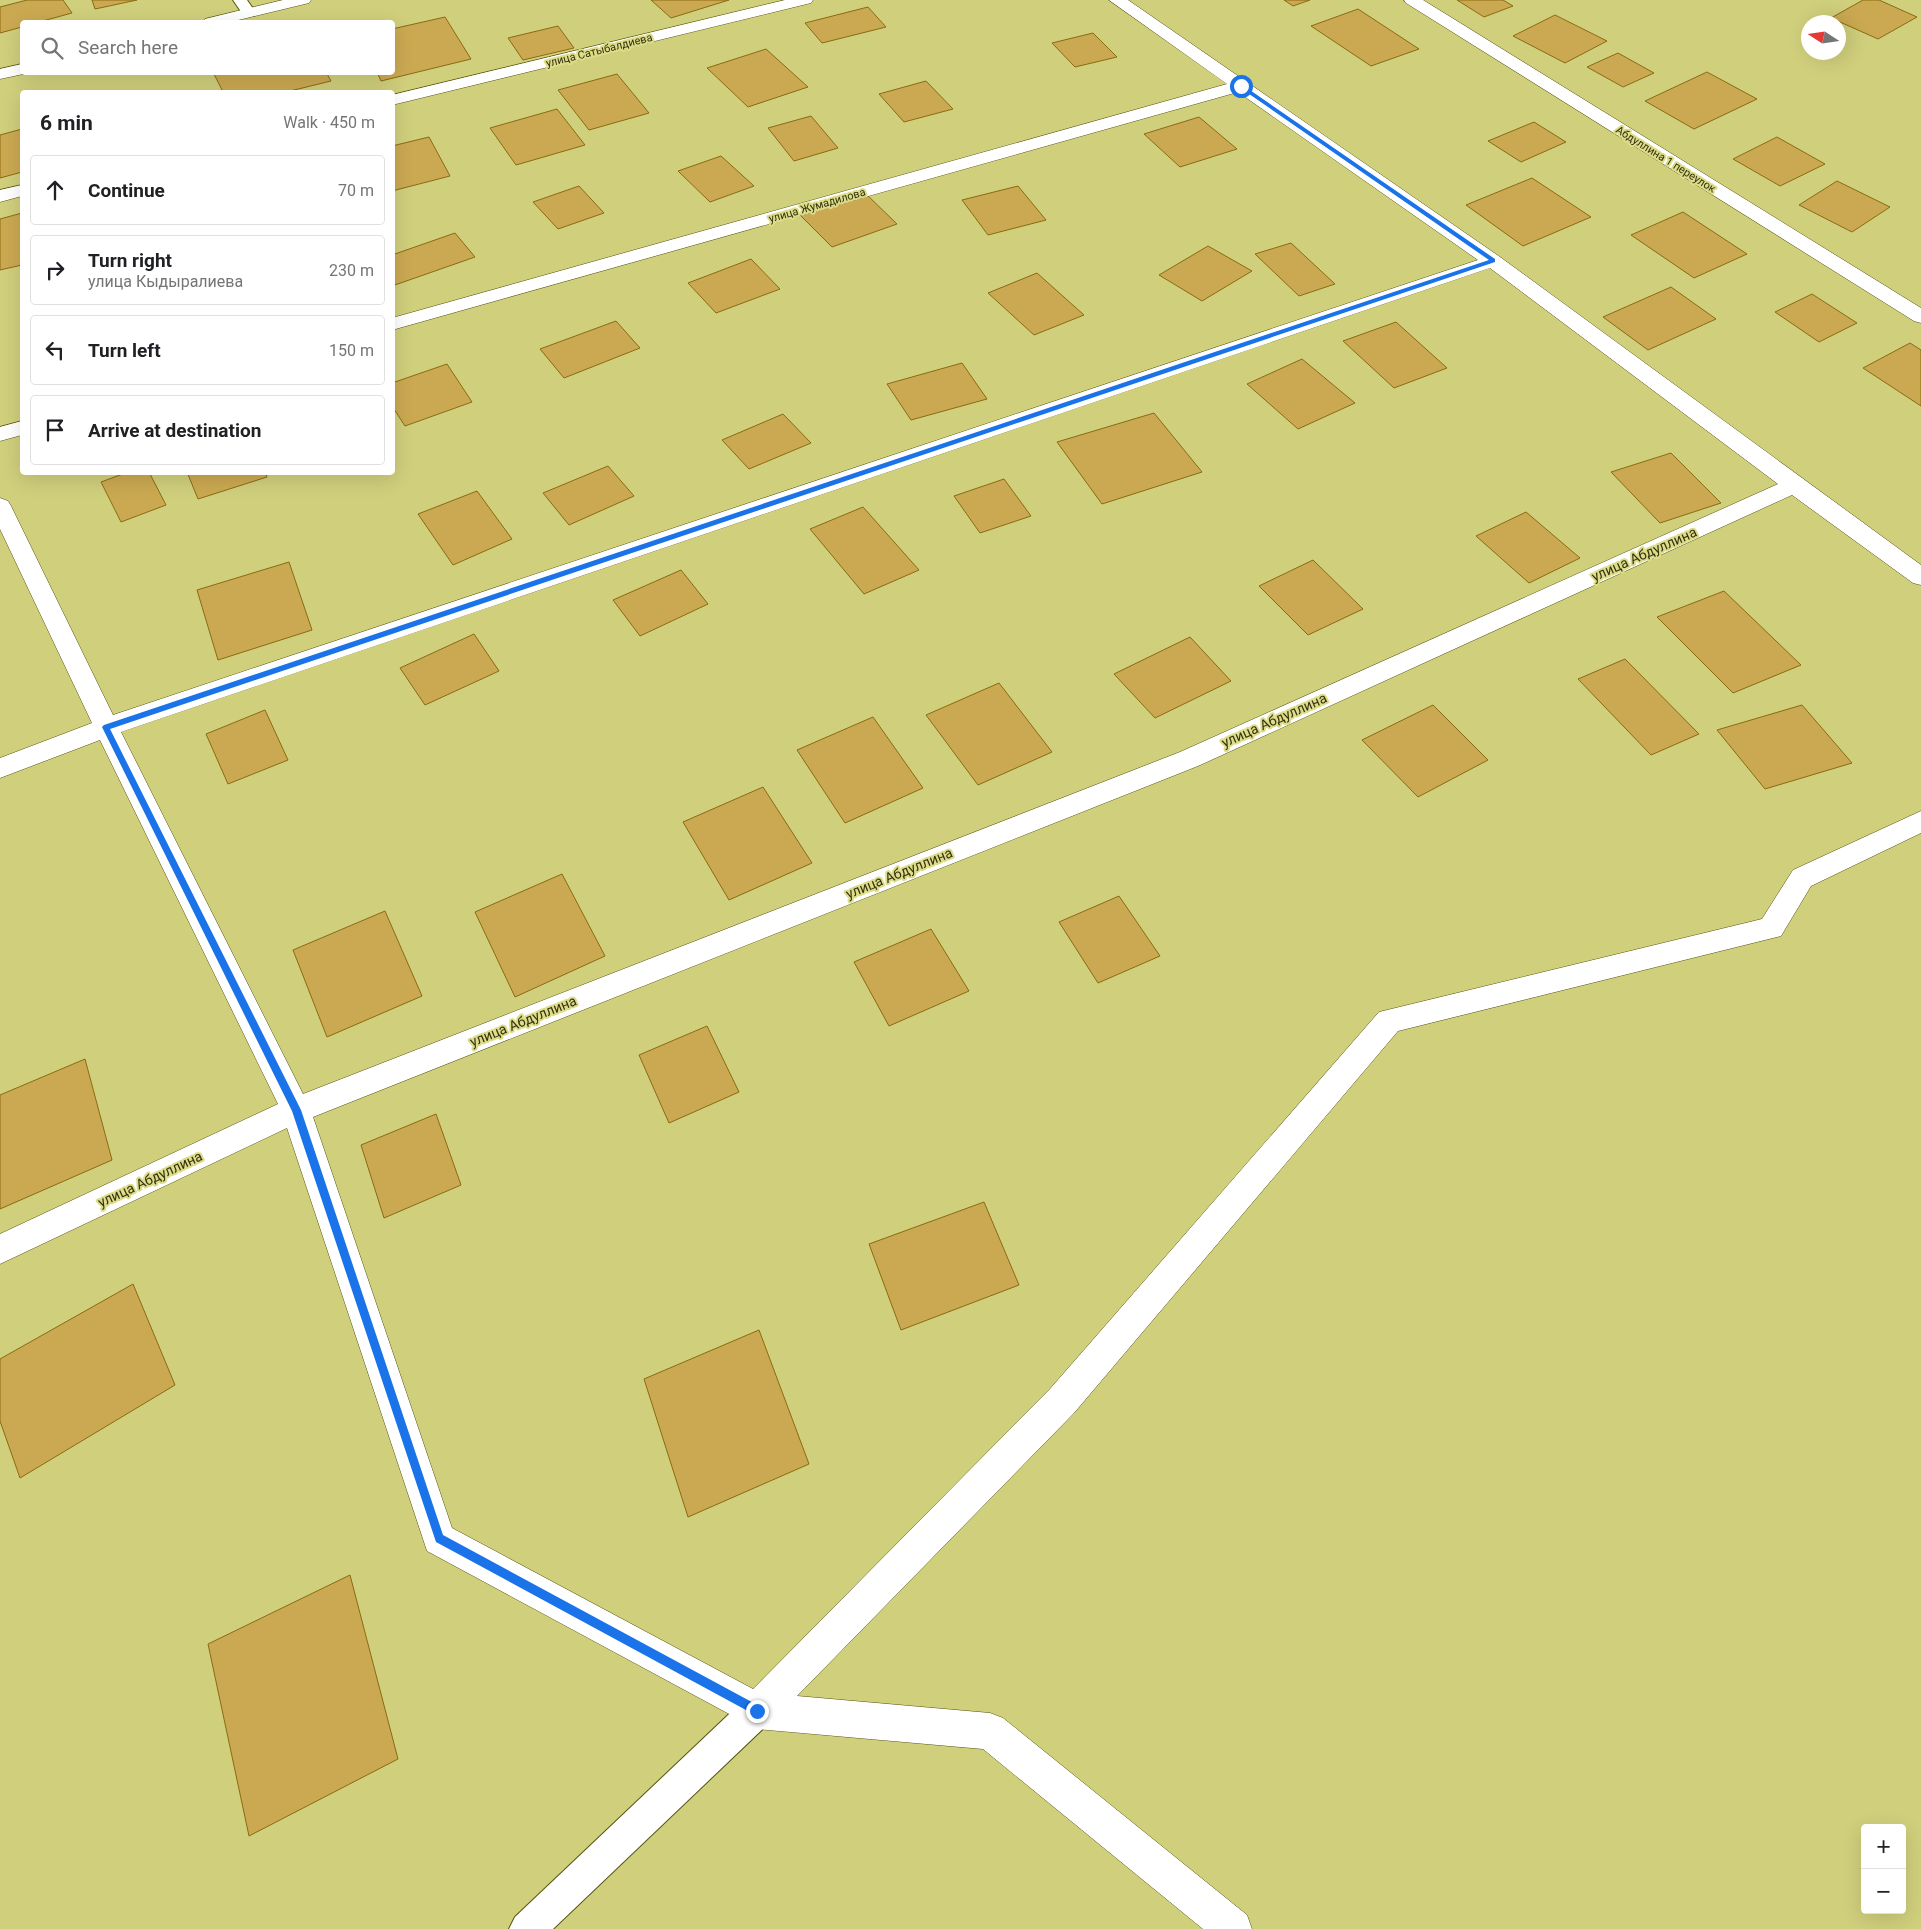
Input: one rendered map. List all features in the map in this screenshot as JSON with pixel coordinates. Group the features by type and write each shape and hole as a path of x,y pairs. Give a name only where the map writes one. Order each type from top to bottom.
{"street":[{"path":"215,20 244,7 303,0"},
{"name":"улица Сатыбалдиева","path":"395,99 805,0"},
{"path":"1117,0 1493,261 1794,486 1921,577"},
{"name":"Абдуллина 1 переулок","path":"1412,0 1921,317"},
{"path":"0,74 20,69"},
{"name":"улица Жумадилова","path":"395,323 1241,86"},
{"path":"0,196 20,191"},
{"path":"0,768 106,727 1493,261"},
{"path":"0,434 20,429"},
{"name":"улица Абдуллина","path":"0,1249 296,1110 1189,759 1794,486"},
{"path":"0,506 106,727 296,1110 439,1539 757,1711 990,1731 1233,1929"},
{"path":"757,1711 1062,1401 1390,1022 1771,928 1802,878 1921,821"}],"lane":[{"path":"528,1929 757,1711"}],"building":[{"path":"27,0 63,0 72,13 46,20 20,20 20,28 0,33 0,7"},
{"path":"92,0 137,0 95,9"},
{"path":"651,0 729,0 671,18"},
{"path":"1284,0 1310,0 1293,6"},
{"path":"1457,0 1503,0 1513,6 1484,17"},
{"path":"1863,0 1879,0 1917,17 1878,39 1846,25 1846,15 1836,15"},
{"path":"868,7 886,27 822,43 805,23"},
{"path":"1358,9 1419,49 1371,66 1311,26"},
{"path":"1555,15 1607,41 1565,63 1513,36"},
{"path":"445,17 471,59 381,81 378,75 395,75 395,28"},
{"path":"558,26 574,48 523,60 508,38"},
{"path":"1093,33 1117,57 1075,67 1052,43"},
{"path":"766,49 808,87 748,107 707,68"},
{"path":"1618,53 1654,73 1623,87 1587,67"},
{"path":"1707,72 1757,99 1694,129 1645,101"},
{"path":"617,74 649,113 589,130 558,90"},
{"path":"214,75 328,75 331,81 294,90 222,90"},
{"path":"926,81 953,109 904,122 879,94"},
{"path":"557,109 585,145 516,165 490,128"},
{"path":"811,116 838,148 794,161 768,128"},
{"path":"1199,117 1237,149 1180,167 1144,134"},
{"path":"1534,122 1566,142 1521,162 1488,141"},
{"path":"20,130 20,173 0,178 0,135"},
{"path":"429,137 450,176 395,190 395,145"},
{"path":"1777,137 1825,164 1780,186 1733,159"},
{"path":"721,156 754,186 710,202 678,171"},
{"path":"1532,178 1591,217 1523,246 1466,205"},
{"path":"1837,181 1890,207 1852,232 1799,205"},
{"path":"579,186 604,213 558,229 533,202"},
{"path":"1018,186 1046,220 988,235 962,200"},
{"path":"864,192 897,224 832,247 800,215"},
{"path":"1683,212 1747,254 1694,278 1631,235"},
{"path":"20,214 20,265 0,270 0,219"},
{"path":"455,233 475,257 395,285 395,254"},
{"path":"1291,243 1335,284 1299,296 1255,254"},
{"path":"1208,246 1252,271 1202,301 1159,275"},
{"path":"751,259 780,289 716,313 688,283"},
{"path":"1037,273 1084,315 1034,335 988,293"},
{"path":"1671,287 1716,319 1648,350 1603,317"},
{"path":"1812,294 1857,323 1819,342 1775,312"},
{"path":"616,321 640,348 564,378 540,349"},
{"path":"1396,322 1447,368 1394,388 1343,341"},
{"path":"1910,343 1921,350 1921,406 1863,368"},
{"path":"1302,359 1355,403 1298,429 1247,384"},
{"path":"962,363 987,399 911,420 887,384"},
{"path":"447,364 472,402 405,426 395,411 395,382"},
{"path":"1154,413 1202,472 1102,504 1057,442"},
{"path":"783,414 811,443 749,469 722,440"},
{"path":"1671,453 1721,503 1660,523 1611,472"},
{"path":"608,466 634,496 569,525 543,493"},
{"path":"120,475 151,475 166,505 121,522 101,482"},
{"path":"188,475 266,475 267,477 198,499"},
{"path":"1004,479 1031,516 980,533 954,496"},
{"path":"477,491 512,539 453,565 418,514"},
{"path":"863,507 919,570 864,594 810,529"},
{"path":"1526,512 1580,558 1529,583 1476,536"},
{"path":"1313,560 1363,609 1308,635 1259,586"},
{"path":"289,562 312,630 218,660 197,590"},
{"path":"681,570 708,604 640,636 613,600"},
{"path":"1724,591 1801,665 1733,693 1657,617"},
{"path":"474,634 499,671 425,705 400,668"},
{"path":"1190,637 1231,681 1155,718 1114,674"},
{"path":"1625,659 1699,734 1651,755 1578,679"},
{"path":"999,683 1052,752 978,785 926,715"},
{"path":"1433,705 1488,760 1418,797 1362,740"},
{"path":"1802,705 1852,763 1765,789 1717,730"},
{"path":"265,710 288,760 228,784 206,734"},
{"path":"873,717 923,788 845,823 797,750"},
{"path":"763,787 812,863 729,900 683,822"},
{"path":"562,874 605,956 515,997 475,912"},
{"path":"1119,896 1160,956 1098,983 1059,922"},
{"path":"385,911 422,996 327,1037 293,950"},
{"path":"931,929 969,991 889,1026 854,962"},
{"path":"707,1026 739,1092 669,1123 639,1055"},
{"path":"85,1059 112,1160 0,1209 0,1095"},
{"path":"436,1114 461,1185 384,1218 361,1145"},
{"path":"984,1202 1019,1285 901,1330 869,1244"},
{"path":"133,1284 175,1385 20,1478 0,1421 0,1359"},
{"path":"759,1330 809,1464 688,1517 644,1379"},
{"path":"350,1575 398,1759 249,1836 208,1644"}],"route":[{"path":"757,1711 439,1539 296,1110 106,727 1493,261 1241,86"}]}
